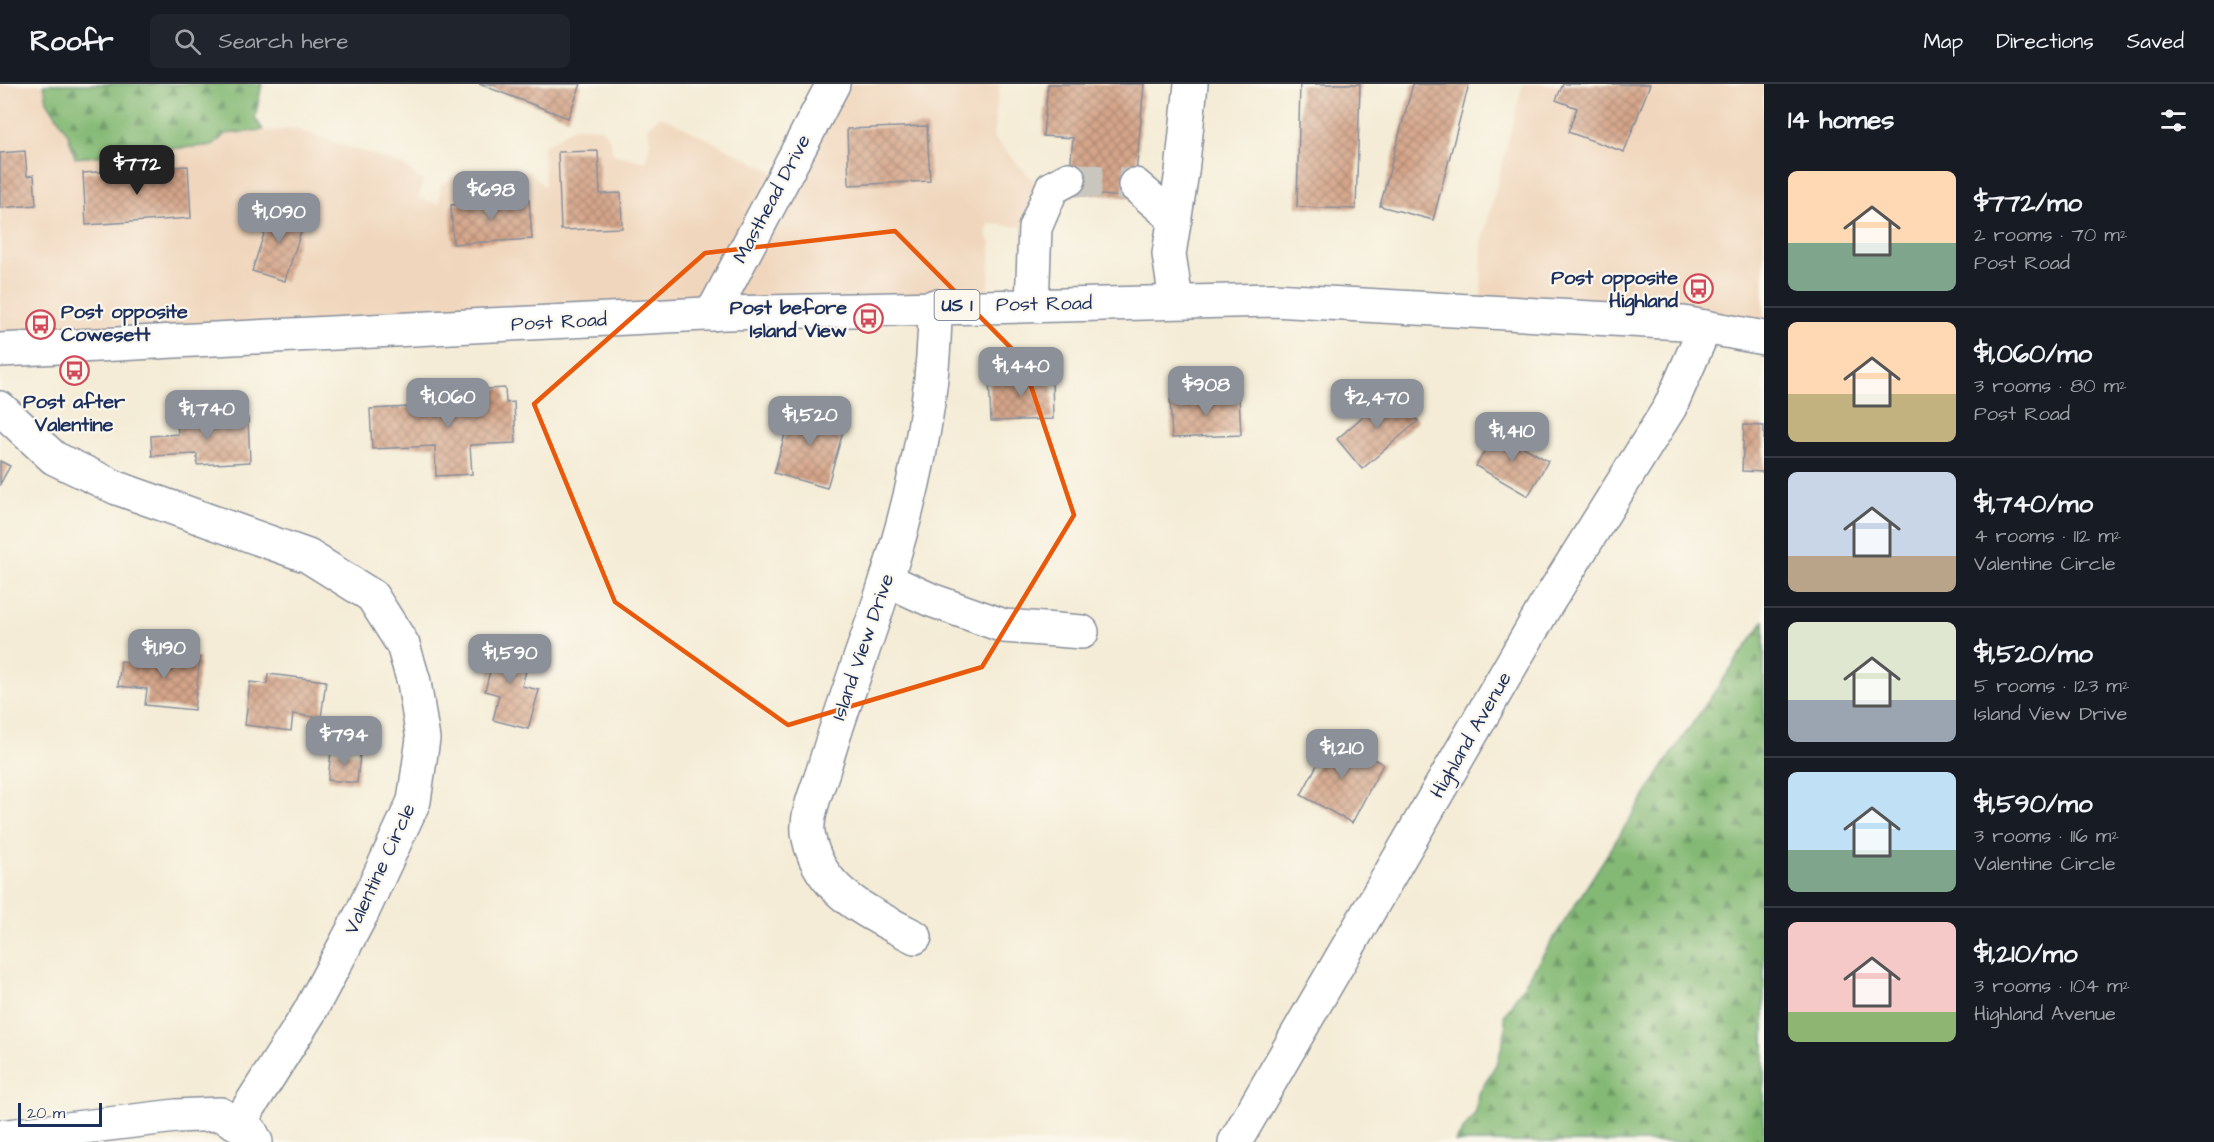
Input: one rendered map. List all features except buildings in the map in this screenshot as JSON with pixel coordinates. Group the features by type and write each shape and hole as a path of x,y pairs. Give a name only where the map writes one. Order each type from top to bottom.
{"street":[{"name":"Masthead Drive","path":"712,314 833,84"},
{"path":"1176,301 1169,254 1191,84"},
{"path":"1032,304 1035,228 1052,188 1069,179"},
{"path":"1135,185 1175,219"},
{"name":"Post Road","path":"0,350 712,314 935,306 1273,300 1683,323 1764,338"},
{"name":"Island View Drive","path":"915,937 860,909 829,878 813,853 808,825 844,698 887,580 926,419 935,358 935,306"},
{"name":"Highland Avenue","path":"1235,1142 1543,610 1670,407 1705,327"},
{"name":"Valentine Circle","path":"0,408 54,458 117,488 308,556 372,596 402,645 414,682 423,739 414,801 362,914 248,1133 220,1114 176,1116 0,1137"},
{"path":"887,580 931,600 1004,626 1082,632"}],"highlighted area":[{"path":"895,231 1022,359 1074,515 982,667 788,725 615,602 534,404 705,253"}],"shaded area":[{"path":"0,84 44,84 47,101 68,134 225,134 295,129 403,165 422,181 419,197 439,205 441,185 459,174 529,171 545,187 543,147 574,127 601,128 609,137 613,154 646,162 650,141 647,126 661,116 778,174 830,84 1000,84 993,137 1041,189 1026,227 989,224 986,233 991,243 988,298 0,350"},
{"path":"1523,84 1764,84 1764,337 1481,311 1482,242"}],"green space":[{"path":"44,84 262,84 255,118 263,130 225,134 214,145 75,158 68,134 47,101"},
{"path":"1764,621 1764,1142 1455,1142 1476,1112 1478,1095 1498,1061 1506,1028 1504,1016 1672,753"}],"tunnel":[{"path":"1069,179 1135,185"}],"place":[{"name":"Post opposite Highland","path":"1699,289"},
{"name":"Post before Island View","path":"868,319"},
{"name":"Post opposite Cowesett","path":"40,324"},
{"name":"Post after Valentine","path":"74,371"}]}
